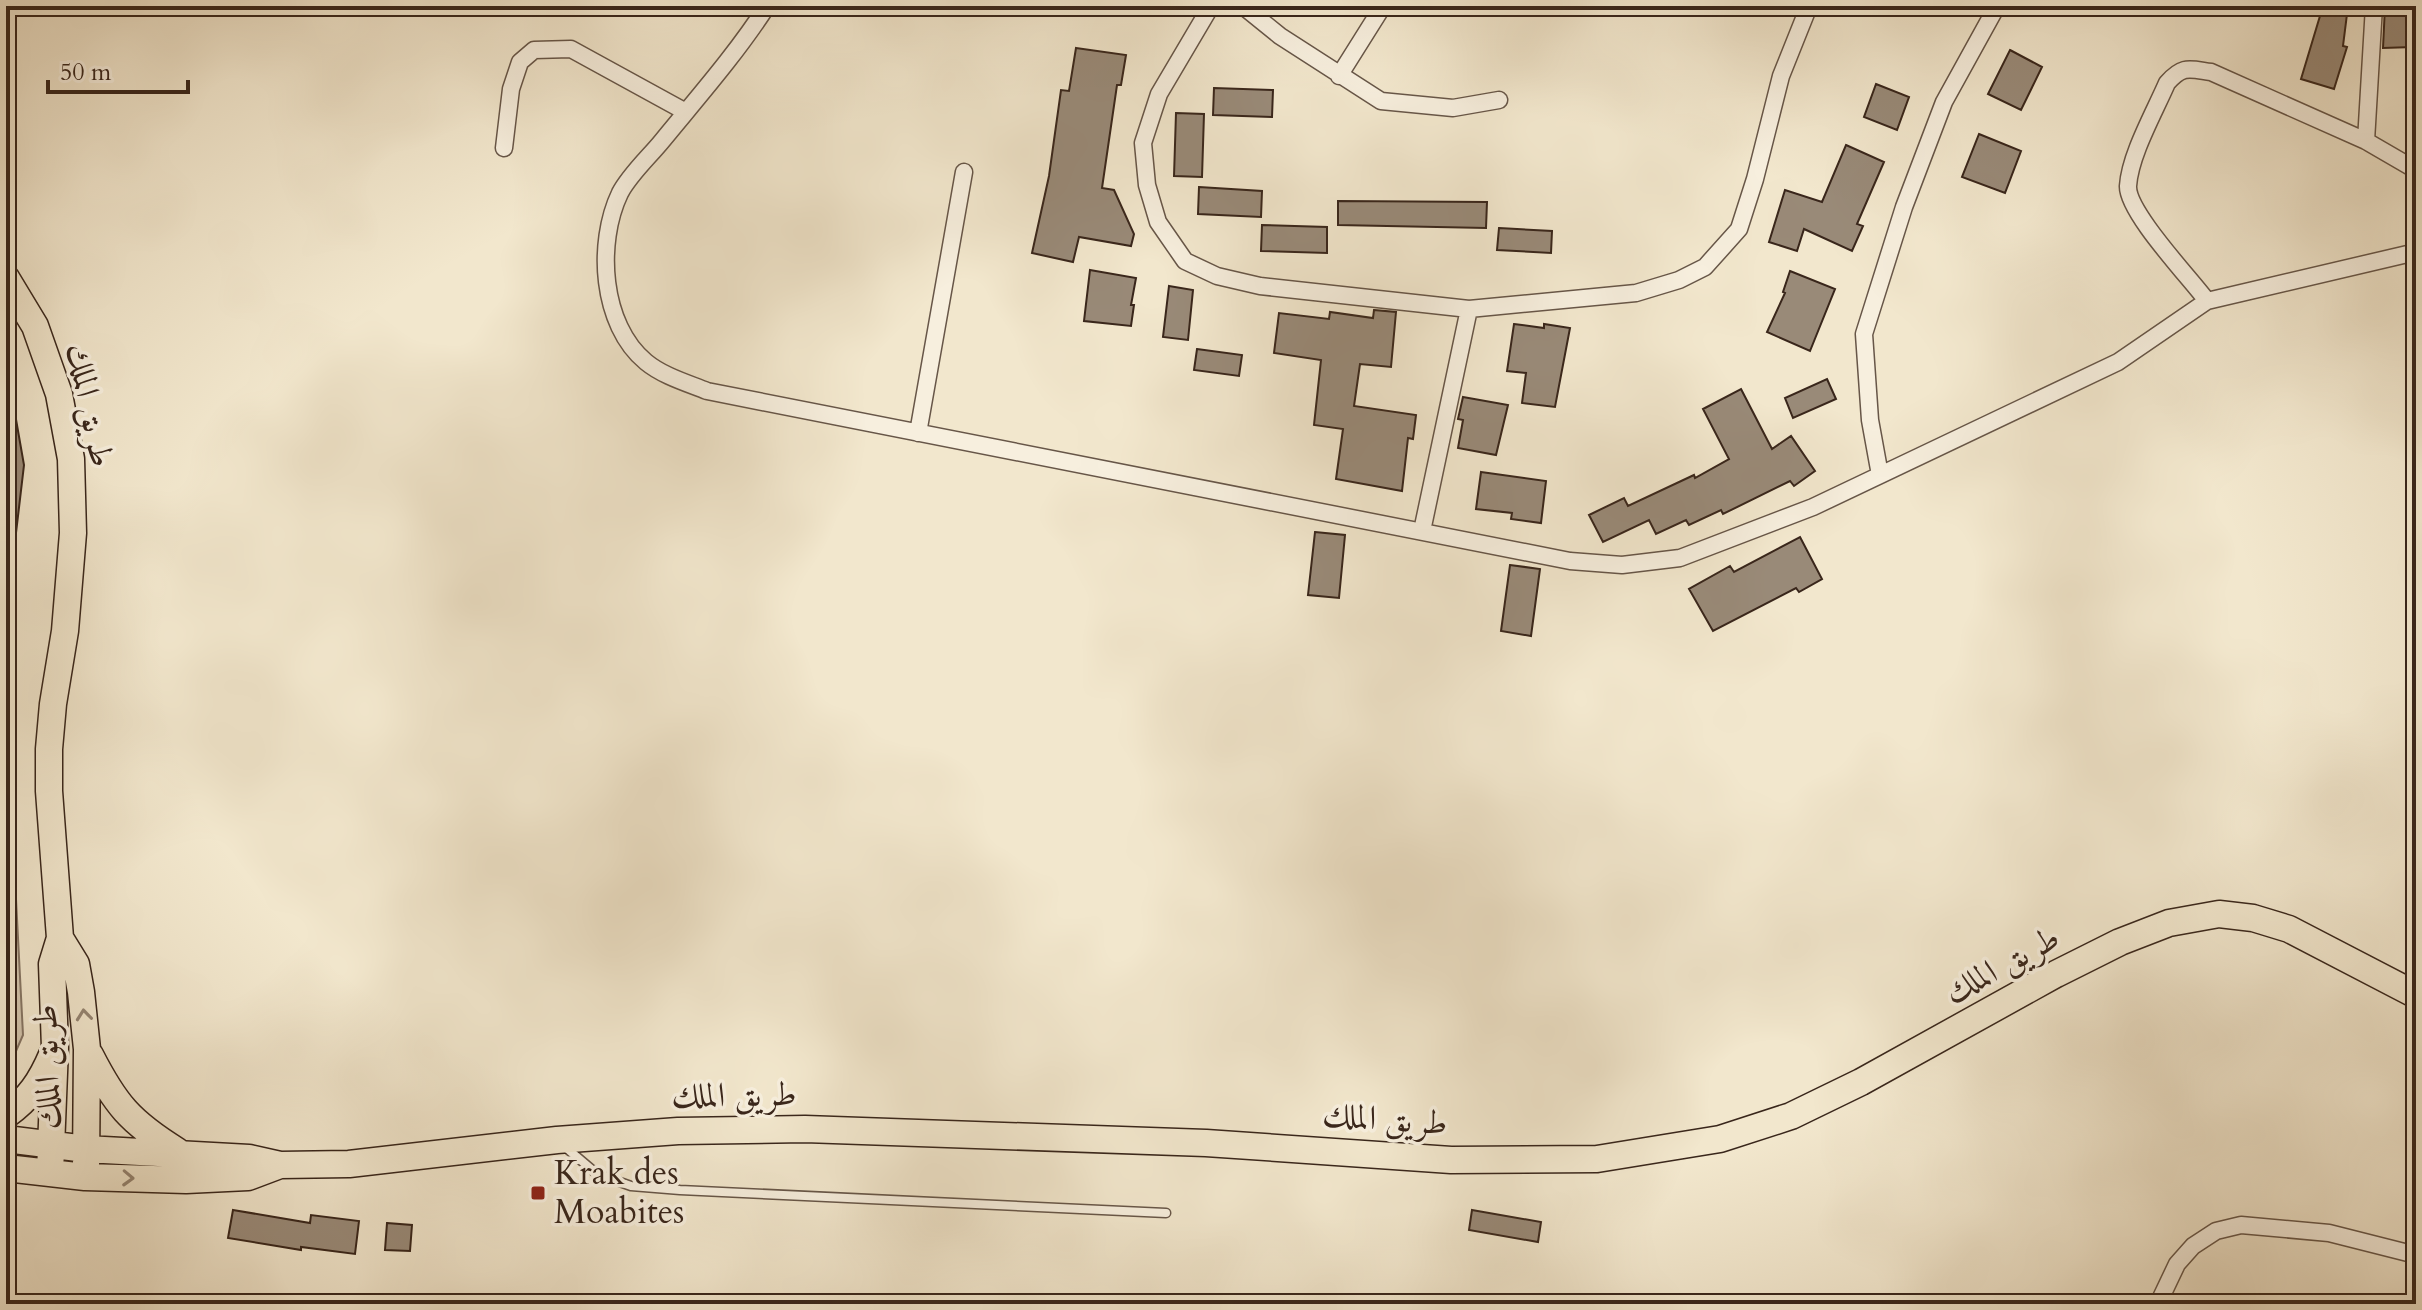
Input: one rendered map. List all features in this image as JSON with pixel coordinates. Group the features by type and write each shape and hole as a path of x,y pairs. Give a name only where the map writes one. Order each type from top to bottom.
{"main road":[{"name":"طريق الملك","path":"6,278 35,326 59,394 71,459 73,533 65,631 49,749 49,791 60,938 52,964 55,1048 50,1173 186,1180 248,1177 280,1165"},
{"name":"طريق الملك","path":"52,1145 249,1158 280,1165 349,1164 557,1140 678,1131 805,1129 1191,1142 1451,1160 1597,1159 1720,1139 1791,1116 1874,1075 2056,974 2120,942 2169,923 2219,914 2253,918 2289,929 2416,995"},
{"name":"طريق الملك","path":"60,938 76,964 87,1049 85,1177"},
{"path":"6,1115 35,1090 55,1048"},
{"path":"87,1049 108,1090 128,1116 180,1153"},
{"path":"6,1139 52,1145"},
{"path":"6,1168 50,1173"}],"street":[{"path":"767,6 744,41 621,192 606,238 607,291 621,330 646,362 707,391 1570,561 1622,565 1680,558 1813,507 2118,362 2207,301 2416,252"},
{"path":"1211,6 1159,94 1143,143 1147,185 1158,222 1185,261 1217,276 1260,286 1469,309 1636,293 1679,280 1705,267 1739,229 1781,76 1809,6"},
{"path":"1243,6 1280,36 1381,101 1453,108 1499,100"},
{"path":"1339,76 1383,6"},
{"path":"1880,475 1870,420 1864,334 1904,207 1944,102 1997,6"},
{"path":"2366,141 2374,6"},
{"path":"504,148 511,89 520,62 534,50 571,49 686,112"},
{"path":"2207,301 2155,237 2135,209 2127,190 2130,169 2167,83 2177,72 2186,68 2211,72 2366,141 2416,170"},
{"path":"918,433 964,172"},
{"path":"1422,531 1469,309"},
{"path":"2158,1304 2177,1264 2193,1246 2216,1231 2241,1225 2329,1233 2416,1255"}],"lane":[{"path":"557,1140 597,1174 631,1186 1166,1213"}],"shaded area":[{"path":"6,705 23,1035 10,1065 6,1066"}],"building":[{"path":"2323,6 2348,6 2343,46 2347,47 2334,89 2301,79"},
{"path":"2385,6 2412,6 2413,47 2383,48"},
{"path":"1076,48 1126,55 1121,85 1117,85 1102,188 1114,190 1134,234 1131,246 1079,237 1073,262 1032,253 1049,176 1061,90 1069,91"},
{"path":"2010,50 2042,67 2021,110 1988,94"},
{"path":"1876,84 1909,97 1897,130 1864,117"},
{"path":"1214,88 1273,90 1272,117 1213,115"},
{"path":"1176,113 1204,114 1202,177 1174,176"},
{"path":"1979,134 2021,151 2005,193 1962,177"},
{"path":"1846,145 1884,162 1857,224 1863,226 1852,251 1804,229 1797,251 1769,242 1785,190 1822,202"},
{"path":"1199,187 1262,191 1261,217 1198,214"},
{"path":"1338,201 1487,202 1486,228 1338,225"},
{"path":"1262,225 1327,227 1327,253 1261,251"},
{"path":"1499,228 1552,231 1551,253 1497,250"},
{"path":"1090,270 1136,278 1131,326 1084,321"},
{"path":"1790,271 1835,289 1810,351 1767,332 1785,293"},
{"path":"1169,286 1193,290 1188,340 1163,337"},
{"path":"1374,310 1396,312 1391,367 1360,364 1354,406 1416,415 1413,439 1408,438 1402,491 1336,479 1343,429 1314,425 1321,360 1274,353 1279,313 1329,319 1330,312 1373,318"},
{"path":"1514,324 1570,328 1555,407 1522,403 1526,373 1507,371"},
{"path":"1197,349 1242,355 1239,376 1194,370"},
{"path":"1827,379 1836,399 1793,418 1785,398"},
{"path":"1741,389 1772,449 1791,436 1815,471 1794,486 1790,481 1723,514 1721,510 1689,525 1686,520 1656,534 1649,520 1603,542 1589,515 1624,498 1628,506 1694,475 1695,478 1729,459 1703,409"},
{"path":"1463,397 1508,405 1496,455 1458,448 1463,420 1458,419"},
{"path":"14,408 24,465 16,533 6,532 6,409"},
{"path":"1481,472 1546,481 1541,523 1511,519 1512,513 1476,509"},
{"path":"1315,532 1345,535 1339,598 1308,595"},
{"path":"1800,537 1822,579 1799,592 1796,588 1713,631 1689,589 1730,566 1734,572"},
{"path":"1510,565 1540,569 1531,636 1501,631"},
{"path":"233,1210 310,1223 311,1215 359,1221 355,1254 301,1247 301,1250 228,1238"},
{"path":"1472,1210 1541,1222 1538,1242 1469,1230"},
{"path":"387,1223 412,1225 410,1251 385,1250"}],"place":[{"name":"Krak des Moabites","path":"538,1193"}]}
